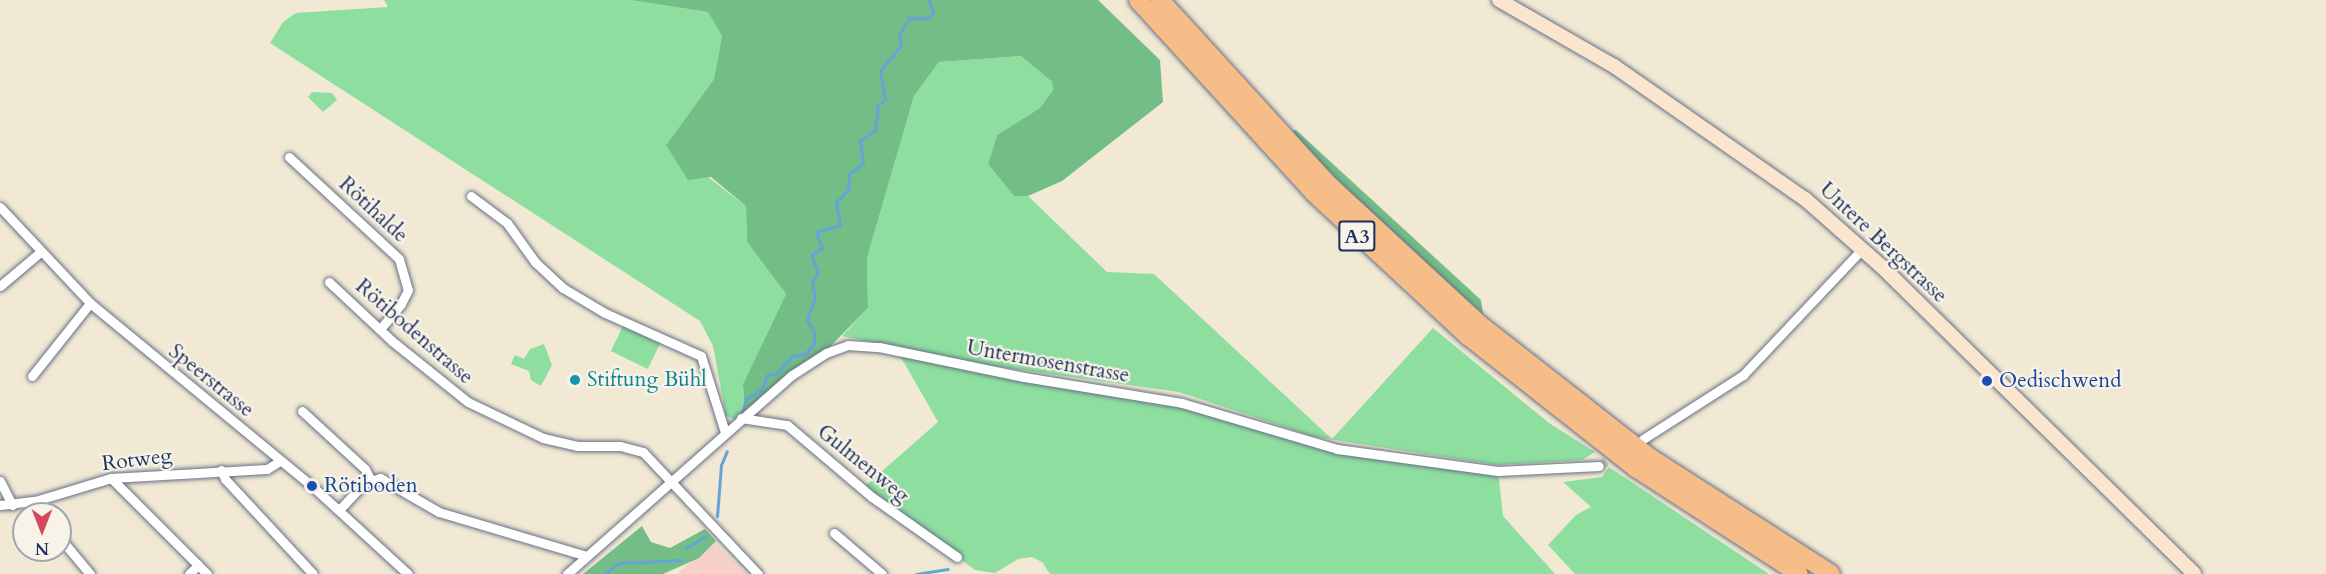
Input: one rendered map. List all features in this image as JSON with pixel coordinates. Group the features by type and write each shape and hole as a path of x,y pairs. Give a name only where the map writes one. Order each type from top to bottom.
{"highway":[{"name":"A3","path":"1138,0 1327,206 1468,336 1628,462 1799,574"},
{"name":"A3","path":"1160,0 1329,185 1479,324 1649,457 1830,574"}],"main road":[{"name":"Untere Bergstrasse","path":"1499,0 1614,66 1776,177 1862,249 2194,574"}],"street":[{"name":"Rötihalde","path":"289,157 399,259 408,290 401,304 380,329"},
{"path":"471,196 507,223 535,262 563,288 605,313 701,356 725,432"},
{"name":"Speerstrasse","path":"0,207 39,253 90,303 339,510 408,574"},
{"path":"1643,439 1743,375 1862,249"},
{"path":"0,286 39,253"},
{"name":"Rötibodenstrasse","path":"329,282 440,382 509,423 578,446 620,446 643,452 758,574"},
{"path":"32,376 90,303"},
{"name":"Untermosenstrasse","path":"567,574 792,375 826,353 860,345 1024,378 1182,403 1336,449 1498,471 1599,466"},
{"path":"302,411 365,468 370,479"},
{"name":"Gulmenweg","path":"741,418 788,424 872,496 957,557"},
{"name":"Rotweg","path":"29,502 111,478 272,468 280,461"},
{"path":"221,470 313,574"},
{"path":"111,478 207,574"},
{"path":"339,510 370,479"},
{"path":"370,479 390,482 439,512 587,556"},
{"path":"0,481 12,505"},
{"name":"Rotweg","path":"0,505 12,505"},
{"path":"834,533 882,574"},
{"path":"72,552 90,574"},
{"path":"189,574 198,565"}],"shaded area":[{"path":"713,541 746,574 677,574"}],"green space":[{"path":"384,0 630,0 708,12 722,36 714,79 666,145 746,206 747,242 786,294 743,384 745,418 740,422 726,416 713,346 700,321 270,43 283,22 296,13 388,7"},
{"path":"630,0 1098,0 1160,60 1163,102 1062,181 1028,196 1014,196 988,164 997,135 1040,108 1053,90 1052,82 1021,56 939,62 914,96 867,258 868,308 814,363 745,418 743,384 786,294 747,242 746,206 711,177 688,180 666,145 714,79 722,36 708,12"},
{"path":"1021,56 1052,82 1053,90 1040,108 997,135 988,164 1014,196 1028,196 1107,272 1154,274 1332,439 1433,328 1549,423 1595,452 1582,460 1498,465 1315,437 1179,392 993,366 842,336 868,308 867,258 914,96 939,62"},
{"path":"312,92 332,93 337,100 323,112 308,97"},
{"path":"1296,130 1481,300 1483,314 1389,232 1289,131"},
{"path":"624,324 661,342 648,369 611,351"},
{"path":"544,344 552,365 541,386 531,380 529,371 511,364 515,355 524,359 530,349"},
{"path":"898,352 1182,403 1337,449 1498,471 1503,516 1555,574 1050,574 1042,562 1032,557 1018,559 995,573 975,570 864,487 938,422"},
{"path":"1609,467 1769,574 1575,574 1548,545 1576,515 1591,507 1563,482 1602,477"},
{"path":"642,526 651,542 670,548 705,529 716,541 699,558 663,574 583,574"}],"waterway":[{"path":"742,413 746,399 762,389 767,375 777,373 792,356 805,354 814,344 814,332 807,320 815,297 812,283 818,272 811,255 822,248 816,232 840,225 836,202 848,190 849,174 863,163 860,141 875,130 878,105 885,99 880,71 901,45 899,35 909,18 928,18 933,13 929,0"},
{"path":"717,516 721,465 727,451"},
{"path":"686,548 706,536"},
{"path":"604,574 619,563 682,560"},
{"path":"916,574 948,569"}],"tunnel":[{"path":"1599,466 1619,453"}],"place":[{"name":"Stiftung Bühl","path":"575,380"},
{"name":"Oedischwend","path":"1987,381"},
{"name":"Rötiboden","path":"312,486"}]}
